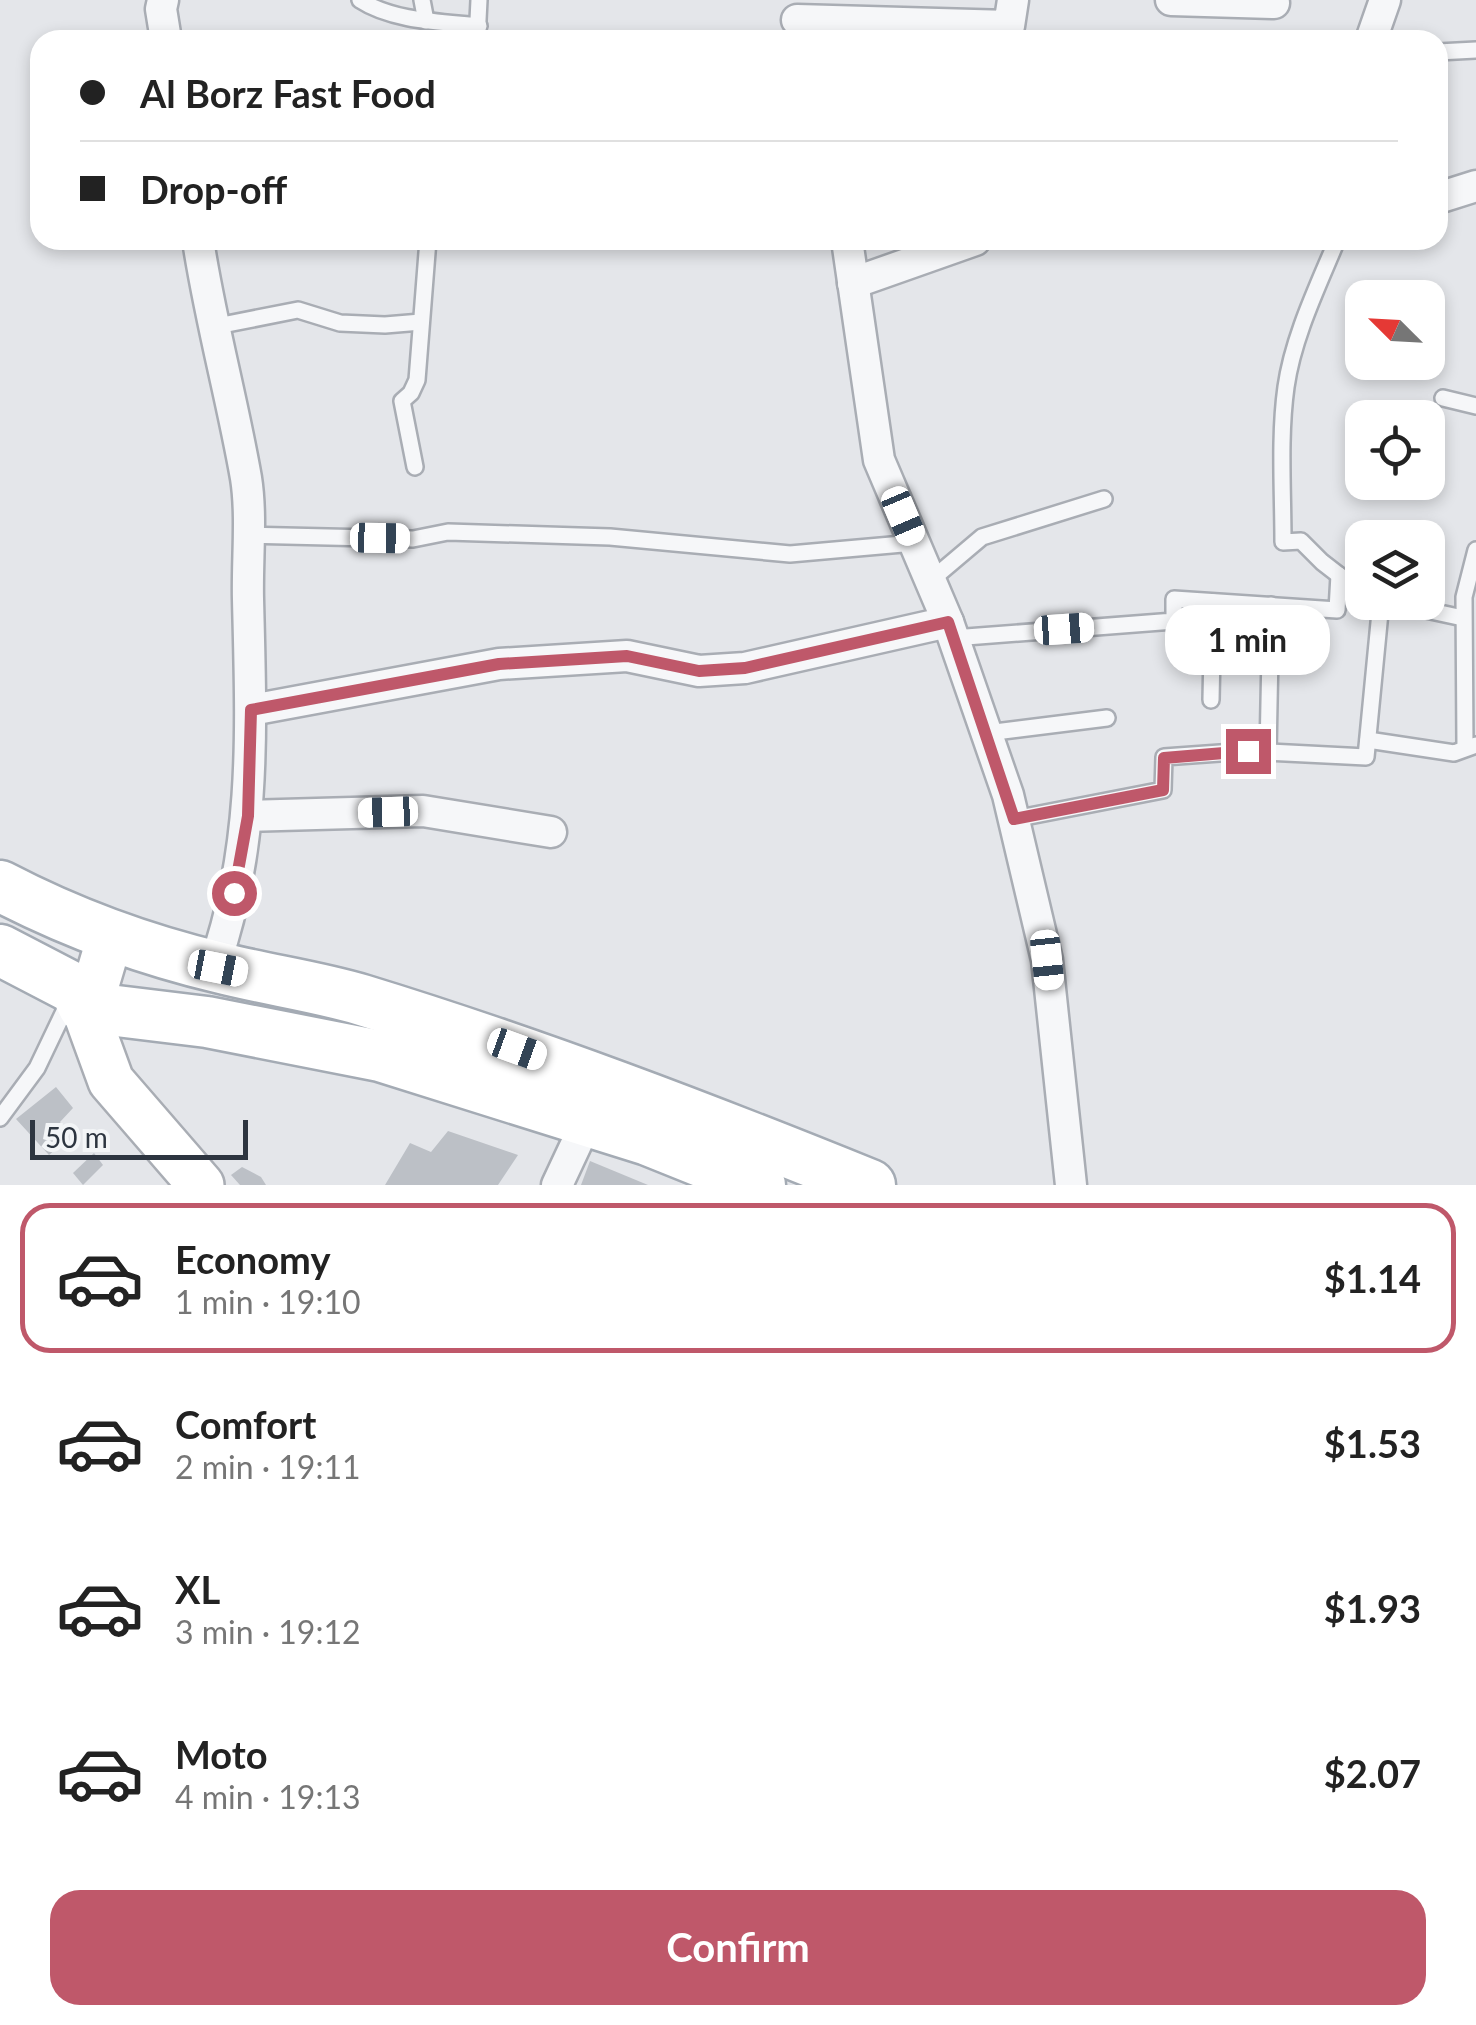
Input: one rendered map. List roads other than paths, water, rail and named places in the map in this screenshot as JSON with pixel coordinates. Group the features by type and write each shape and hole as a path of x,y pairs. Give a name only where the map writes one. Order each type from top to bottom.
{"main road":[{"path":"0,886 38,906 111,934 214,966 327,989 482,1036 655,1098 870,1185"},
{"path":"79,998 95,988 111,934"},
{"path":"0,950 79,998 380,1056 648,1140 760,1185"},
{"path":"79,998 111,1081 201,1185"}],"street":[{"path":"163,0 165,30"},
{"path":"796,20 1009,26 1013,0"},
{"path":"1170,0 1274,4"},
{"path":"1374,30 1385,0"},
{"path":"1448,195 1476,186"},
{"path":"200,250 246,482 251,710 248,816 226,932 214,966"},
{"path":"848,250 879,460 950,630 1014,819 1047,960 1072,1185"},
{"path":"854,283 947,250"},
{"path":"251,710 499,664 627,656 699,671 745,668 950,630"},
{"path":"248,816 423,811 552,832"},
{"path":"557,1185 587,1121"}],"lane":[{"path":"360,0 370,6 465,30"},
{"path":"422,0 426,21"},
{"path":"478,0 478,30"},
{"path":"1448,51 1476,50"},
{"path":"415,467 402,401 417,380 427,250"},
{"path":"1333,250 1286,384 1283,542 1301,541 1345,580"},
{"path":"212,327 298,310 340,323 421,322"},
{"path":"1443,398 1476,406"},
{"path":"930,581 982,537 1104,499"},
{"path":"247,534 412,538 448,532 610,536 790,554 914,544"},
{"path":"1368,740 1454,753 1470,746 1463,618 1476,550"},
{"path":"950,630 1174,620 1174,599 1337,610 1339,575"},
{"path":"1211,700 1214,602"},
{"path":"1268,752 1271,605"},
{"path":"1445,614 1463,618"},
{"path":"1014,819 1163,790 1164,758 1268,752 1366,756 1383,620"},
{"path":"987,733 1107,718"},
{"path":"0,1118 37,1068 79,998"}]}
